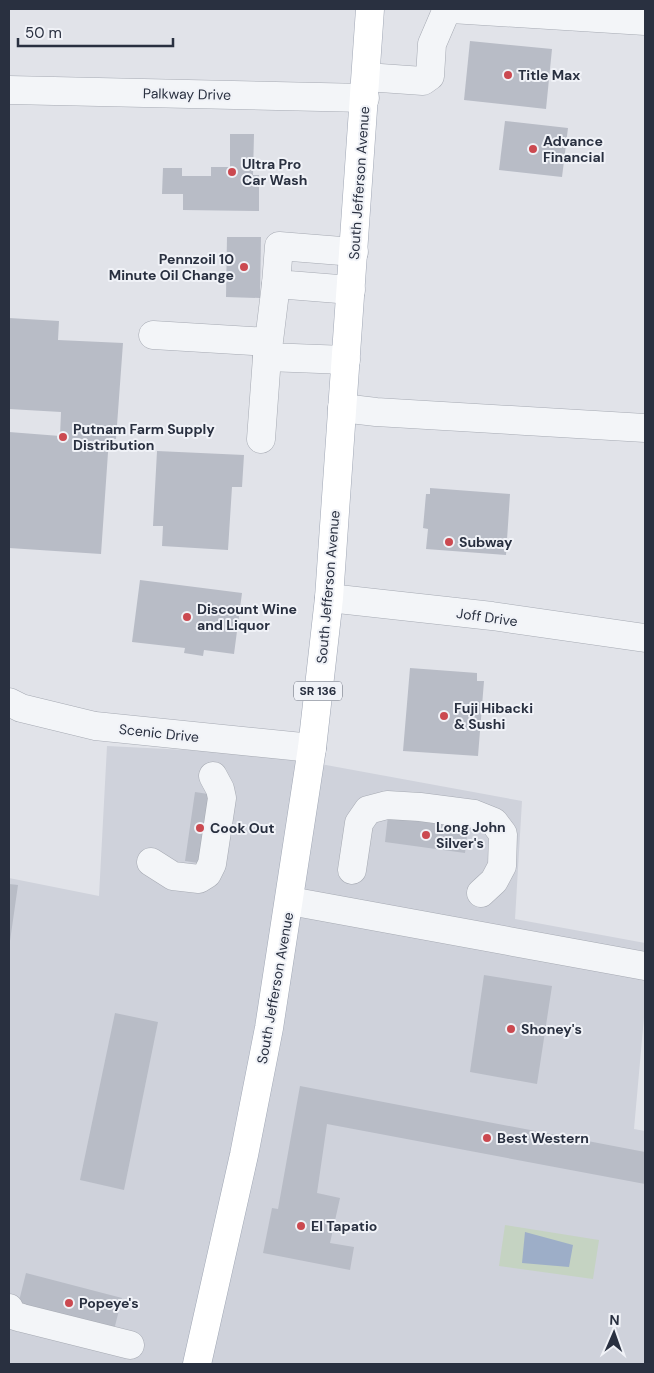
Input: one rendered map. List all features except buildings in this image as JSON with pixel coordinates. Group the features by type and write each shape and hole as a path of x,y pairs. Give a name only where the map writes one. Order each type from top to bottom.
{"main road":[{"name":"South Jefferson Avenue","path":"197,1364 246,1145 269,1028 312,748 329,598 370,9"}],"street":[{"name":"Palkway Drive","path":"9,90 366,88 423,81 430,76 432,44 447,9"},
{"path":"451,9 645,21"},
{"path":"261,439 279,246 354,252"},
{"path":"276,284 351,290"},
{"path":"153,335 346,360"},
{"path":"342,408 376,412 645,428"},
{"name":"Joff Drive","path":"329,598 492,616 645,638"},
{"name":"Scenic Drive","path":"9,702 21,708 95,726 312,748"},
{"path":"151,862 173,876 199,878 207,874 212,864 222,798 220,789 213,776"},
{"path":"352,870 359,823 368,810 387,804 474,814 494,822 503,834 502,866 494,881 481,893"},
{"path":"290,901 645,966"},
{"path":"9,1308 12,1314 22,1318 130,1345"}],"shaded area":[{"path":"107,746 266,754 522,801 515,919 645,943 645,1006 634,1129 645,1131 645,1364 9,1364 9,878 99,896"}],"green space":[{"path":"505,1225 599,1240 593,1279 499,1266"}],"water":[{"path":"525,1232 573,1245 569,1267 522,1263"}],"place":[{"name":"Title Max","path":"508,75"},
{"name":"Advance Financial","path":"533,149"},
{"name":"Ultra Pro Car Wash","path":"232,172"},
{"name":"Pennzoil 10 Minute Oil Change","path":"244,267"},
{"name":"Putnam Farm Supply Distribution","path":"63,437"},
{"name":"Subway","path":"449,542"},
{"name":"Discount Wine and Liquor","path":"187,617"},
{"name":"Fuji Hibacki & Sushi","path":"444,716"},
{"name":"Cook Out","path":"200,828"},
{"name":"Long John Silver's","path":"426,835"},
{"name":"Shoney's","path":"511,1029"},
{"name":"Best Western","path":"487,1138"},
{"name":"El Tapatio","path":"301,1226"},
{"name":"Popeye's","path":"69,1303"}]}
